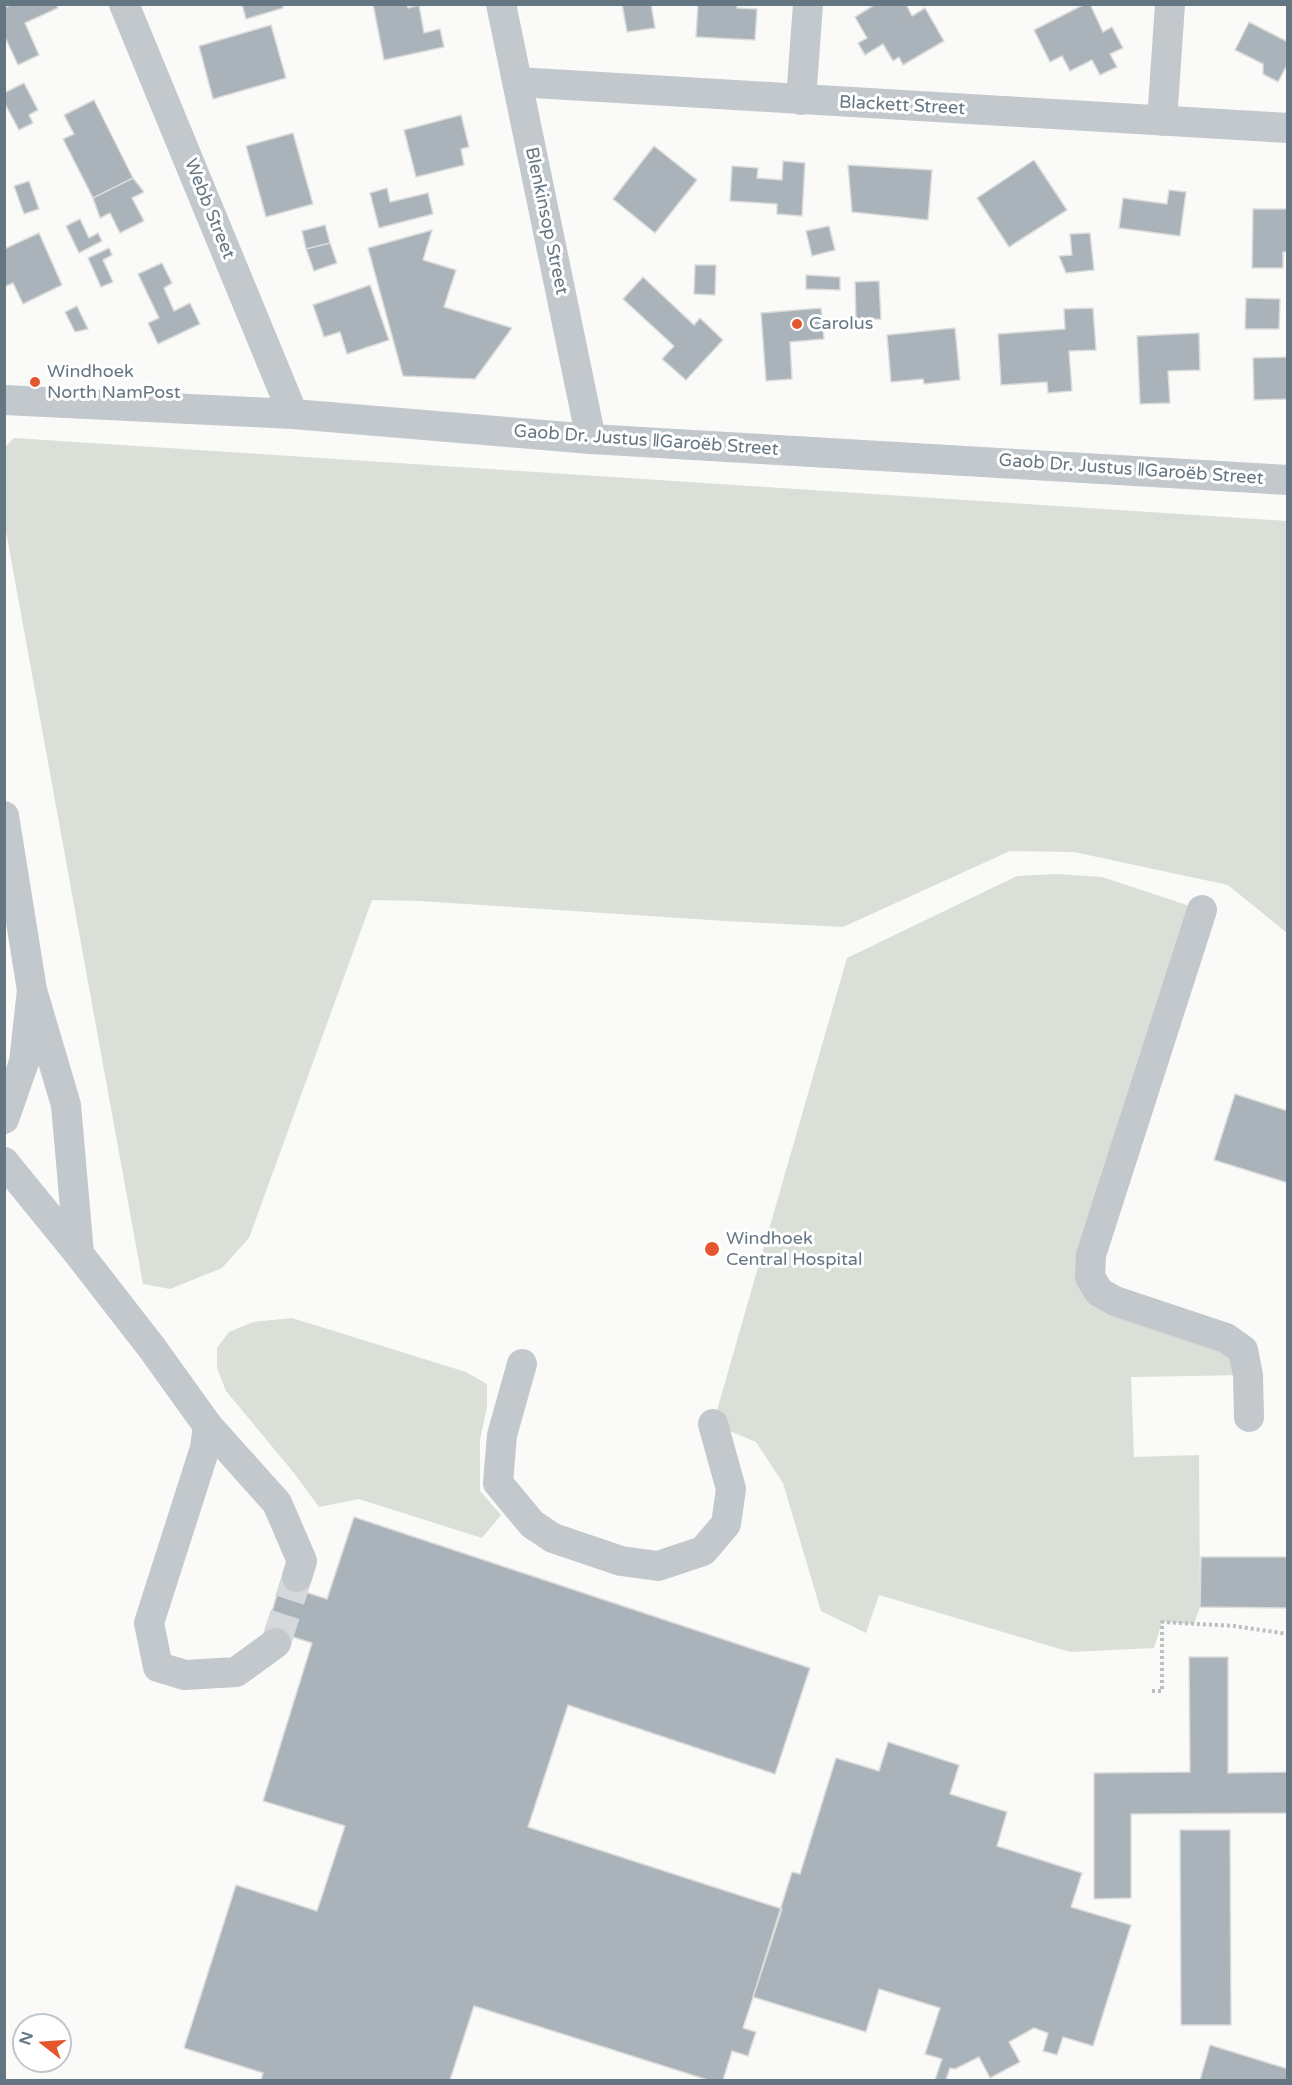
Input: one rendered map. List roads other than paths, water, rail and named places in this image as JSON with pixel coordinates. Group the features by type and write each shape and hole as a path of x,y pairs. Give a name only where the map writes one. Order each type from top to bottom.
{"street":[{"name":"Webb Street","path":"124,4 293,414"},
{"name":"Blenkinsop Street","path":"501,4 591,438"},
{"path":"801,100 808,4"},
{"path":"1162,121 1170,4"},
{"name":"Blackett Street","path":"517,82 1287,128"},
{"name":"Gaob Dr. Justus ǁGaroëb Street","path":"4,400 293,414 591,438 1287,480"},
{"path":"4,816 32,990 66,1105 79,1254"},
{"path":"1202,910 1091,1255 1090,1277 1099,1292 1115,1301 1226,1338 1243,1350 1248,1375 1248,1417"},
{"path":"4,1119 24,1062 32,990"},
{"path":"4,1162 152,1348 208,1426 277,1503 302,1561 297,1577"},
{"path":"522,1364 502,1435 498,1483 532,1524 553,1538 621,1561 658,1566 703,1551 726,1524 731,1490 713,1424"},
{"path":"208,1426 205,1448 149,1623 158,1667 185,1675 236,1672 276,1643"}],"tunnel":[{"path":"276,1643 297,1577"}],"place":[{"name":"Carolus","path":"797,324"},
{"name":"Windhoek North NamPost","path":"35,382"},
{"name":"Windhoek Central Hospital","path":"712,1249"}]}
